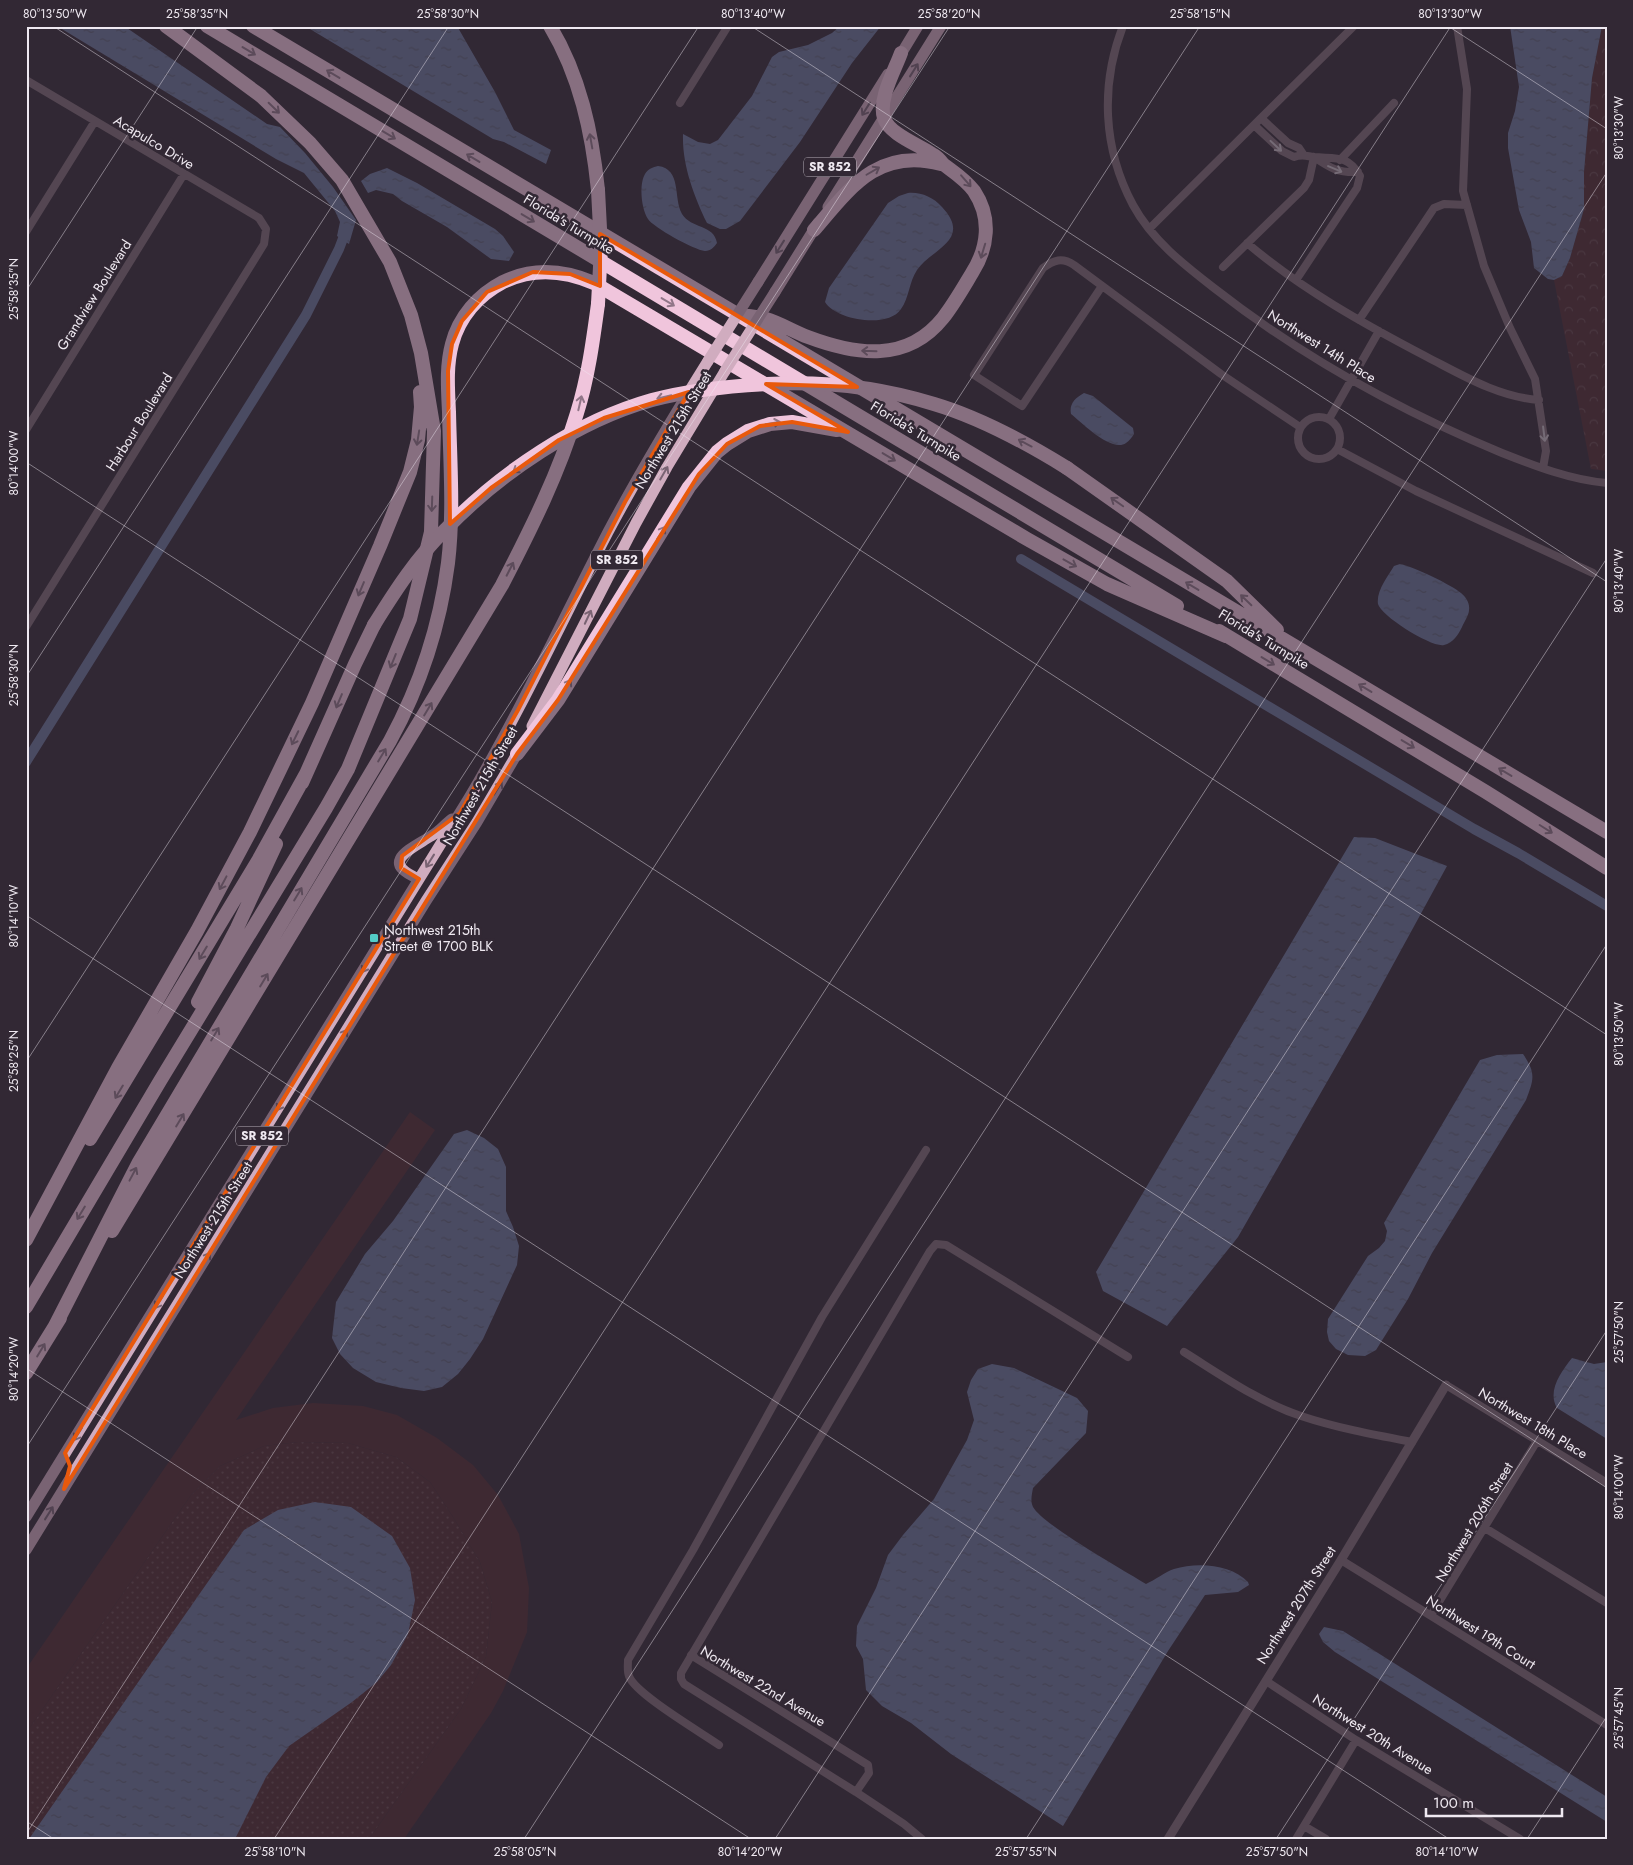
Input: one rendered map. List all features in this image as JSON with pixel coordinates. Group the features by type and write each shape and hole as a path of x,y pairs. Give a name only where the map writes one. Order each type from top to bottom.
{"highway":[{"path":"26,1307 348,769 410,619 431,532 434,431 421,353 411,315 393,269 342,180 310,143 261,96 166,26"},
{"name":"Florida's Turnpike","path":"207,26 1445,767 1607,868"},
{"name":"Florida's Turnpike","path":"253,26 1607,832"},
{"path":"26,1373 502,584 537,516 557,470 578,412 590,360 598,304 601,248 598,190 582,97 565,54 550,26"},
{"path":"734,314 767,319 824,343 851,350 895,350 912,344 925,336 943,319 955,301 979,261 986,238 985,219 974,192 963,178 934,155 899,134 884,117 884,98 901,53"},
{"path":"814,230 846,192 865,176 877,169 889,164 912,159 922,159 945,165"},
{"path":"26,1240 118,1068 197,931 250,832 312,703 410,472 418,440 421,407 419,382 408,334 376,238"},
{"path":"55,1326 139,1162 390,741 413,695 437,622 448,563 451,494 449,356 462,321 478,300 497,285 533,272 559,272 582,278 612,293 1027,539 1107,584 1226,636"},
{"path":"160,1081 174,1043 193,1013 266,869 355,664 374,625 396,589 420,557 446,528 491,488 559,440 604,418 651,400 690,391 737,385 815,383 853,386 898,394 935,404 1001,430 1068,468 1226,581 1294,646"},
{"path":"518,754 558,700 689,487 717,452 748,430 780,422 803,423 848,432"},
{"path":"26,1245 249,876 306,774"}],"main road":[{"name":"Northwest 215th Street","path":"26,1517 460,813 522,703 629,494 708,361 918,26"},
{"name":"Northwest 215th Street","path":"26,1550 518,754 636,523 671,460 941,26"},
{"path":"419,879 401,868 402,856 411,847 435,834 460,813"},
{"path":"64,1489 70,1466 70,1461 65,1453"}],"street":[{"path":"680,102 728,26"},
{"name":"Northwest 14th Place","path":"1123,26 1116,44 1110,70 1107,96 1108,129 1114,159 1122,183 1133,206 1148,229 1161,244 1236,305 1281,337 1352,380 1476,442 1575,478 1607,483"},
{"path":"1148,229 1354,26"},
{"path":"1457,26 1467,89 1463,191 1484,266 1510,328 1535,379 1546,451 1544,468"},
{"name":"Acapulco Drive","path":"26,80 259,218 266,229"},
{"path":"1340,160 1394,103"},
{"path":"1262,118 1288,143 1298,148 1303,154"},
{"path":"26,232 95,120"},
{"path":"1254,124 1282,151 1294,157 1303,154 1314,157 1330,156 1349,162 1360,176 1357,188 1296,280"},
{"path":"1314,157 1328,167 1344,173 1358,172"},
{"path":"1223,267 1304,188 1309,180 1314,157"},
{"name":"Grandview Boulevard","path":"26,430 184,174"},
{"path":"1359,320 1434,208 1444,204 1466,205"},
{"name":"Harbour Boulevard","path":"26,627 264,244 266,229"},
{"path":"1247,243 1296,280 1359,320 1466,378 1506,395 1521,399 1539,400"},
{"path":"1102,286 1022,406 974,375 1043,268 1052,261 1067,260 1221,374 1300,427"},
{"path":"1329,419 1379,331"},
{"path":"1315,416 1329,419 1336,424 1339,431 1340,439 1337,449 1329,457 1314,459 1302,451 1298,445 1300,427 1308,419 1315,416"},
{"path":"1337,449 1416,491 1593,573"},
{"path":"719,1745 658,1704 634,1684 629,1676 628,1660 693,1550 822,1317 926,1150"},
{"path":"691,1655 845,1393 936,1244 946,1246 1128,1357"},
{"path":"1184,1352 1253,1394 1299,1416 1359,1432 1412,1442"},
{"name":"Northwest 207th Street","path":"1168,1839 1341,1560 1446,1385"},
{"name":"Northwest 18th Place","path":"1446,1385 1607,1483"},
{"name":"Northwest 206th Street","path":"1431,1615 1538,1441"},
{"path":"1485,1528 1607,1603"},
{"name":"Northwest 19th Court","path":"1341,1560 1607,1725"},
{"name":"Northwest 22nd Avenue","path":"856,1792 869,1773 868,1765 691,1655 681,1672 681,1679 684,1684 856,1792 904,1824 922,1839"},
{"name":"Northwest 20th Avenue","path":"1266,1681 1356,1740 1520,1839"},
{"path":"1296,1839 1356,1740"},
{"path":"1304,1826 1326,1839"}],"highlighted area":[{"path":"600,234 857,387 766,384 848,432 792,422 760,426 727,444 699,474 558,700 517,754 64,1489 70,1466 65,1453 419,879 401,868 402,856 460,813 518,710 625,502 689,392 604,418 559,440 491,488 450,524 448,371 452,344 462,321 487,292 533,272 570,274 600,286"}],"green space":[{"path":"1602,26 1607,26 1607,471 1591,469 1554,280 1562,276 1570,258 1584,209 1584,172 1592,78"},
{"path":"410,1112 435,1130 236,1420 273,1408 313,1403 363,1406 397,1415 437,1438 473,1465 498,1495 519,1534 529,1588 527,1632 503,1691 491,1713 404,1839 369,1839 461,1709 486,1657 492,1602 480,1562 430,1482 396,1457 348,1443 298,1442 264,1446 220,1466 191,1495 26,1733 26,1669"},
{"path":"298,1442 348,1443 396,1457 430,1482 453,1517 480,1562 492,1602 486,1657 461,1709 369,1839 26,1839 26,1733 191,1495 220,1466 264,1446"}],"water":[{"path":"57,26 124,26 267,124 280,127 305,153 333,187 356,220 349,244 337,236 340,222 335,211 304,173 276,159"},
{"path":"305,26 457,26 495,92 514,130 551,150 546,164 504,142 493,139"},
{"path":"840,26 881,26 852,63 800,142 740,221 726,229 720,229 707,223 687,169 684,157 683,134 698,142 710,144 718,140 752,96 772,57 779,52 808,45 832,33"},
{"path":"1510,26 1602,26 1592,78 1584,172 1584,209 1570,258 1562,276 1554,280 1548,279 1534,268 1531,242 1519,210 1508,148 1508,133 1515,111 1519,87"},
{"path":"658,166 666,168 674,178 679,207 686,219 707,229 715,237 717,243 711,250 700,250 683,243 651,223 648,219 642,203 641,190 643,178 651,168"},
{"path":"387,168 417,183 495,229 503,236 514,252 509,261 491,259 447,227 393,194 376,190 368,193 361,181 370,174"},
{"path":"908,193 922,194 931,198 942,207 950,218 953,228 951,236 917,270 904,305 894,315 885,319 862,320 840,314 825,302 829,288 888,203"},
{"path":"1084,393 1093,396 1133,428 1134,434 1126,443 1120,445 1105,441 1071,414 1073,402"},
{"path":"1400,564 1441,581 1466,598 1469,605 1468,614 1459,633 1450,642 1438,645 1429,642 1397,623 1381,609 1378,599 1381,589 1394,566"},
{"path":"1354,837 1375,838 1447,866 1366,1014 1238,1237 1167,1326 1103,1291 1096,1272"},
{"path":"1523,1054 1532,1071 1531,1087 1526,1100 1432,1253 1408,1299 1376,1350 1365,1356 1348,1355 1336,1349 1329,1341 1327,1332 1328,1319 1368,1256 1385,1241 1387,1231 1384,1223 1480,1060 1497,1055"},
{"path":"467,1130 484,1138 498,1149 506,1167 506,1211 519,1246 517,1265 483,1339 458,1374 442,1387 424,1391 376,1382 353,1368 340,1354 332,1338 336,1302 365,1254 393,1221 454,1134"},
{"path":"1572,1358 1594,1364 1607,1362 1607,1439 1557,1408 1554,1402 1554,1388 1560,1375"},
{"path":"992,1364 1014,1368 1077,1398 1088,1411 1086,1433 1033,1488 1032,1505 1040,1515 1068,1536 1146,1584 1174,1569 1203,1565 1232,1571 1241,1576 1249,1585 1238,1592 1205,1595 1168,1651 1063,1826 951,1754 911,1723 882,1706 866,1690 863,1659 856,1646 857,1626 876,1588 888,1555 934,1499 967,1440 974,1420 967,1392 971,1380 978,1369"},
{"path":"315,1502 351,1507 392,1536 410,1568 415,1600 408,1634 391,1665 377,1682 289,1746 266,1777 235,1839 29,1839 244,1530 278,1510"},
{"path":"1324,1627 1343,1631 1607,1797 1607,1822 1335,1652 1323,1642 1319,1634"}],"waterway":[{"path":"26,762 306,315 339,249 347,228"},
{"path":"1021,559 1474,829 1607,906"}],"place":[{"name":"Northwest 215th Street @ 1700 BLK","path":"374,938"}]}
